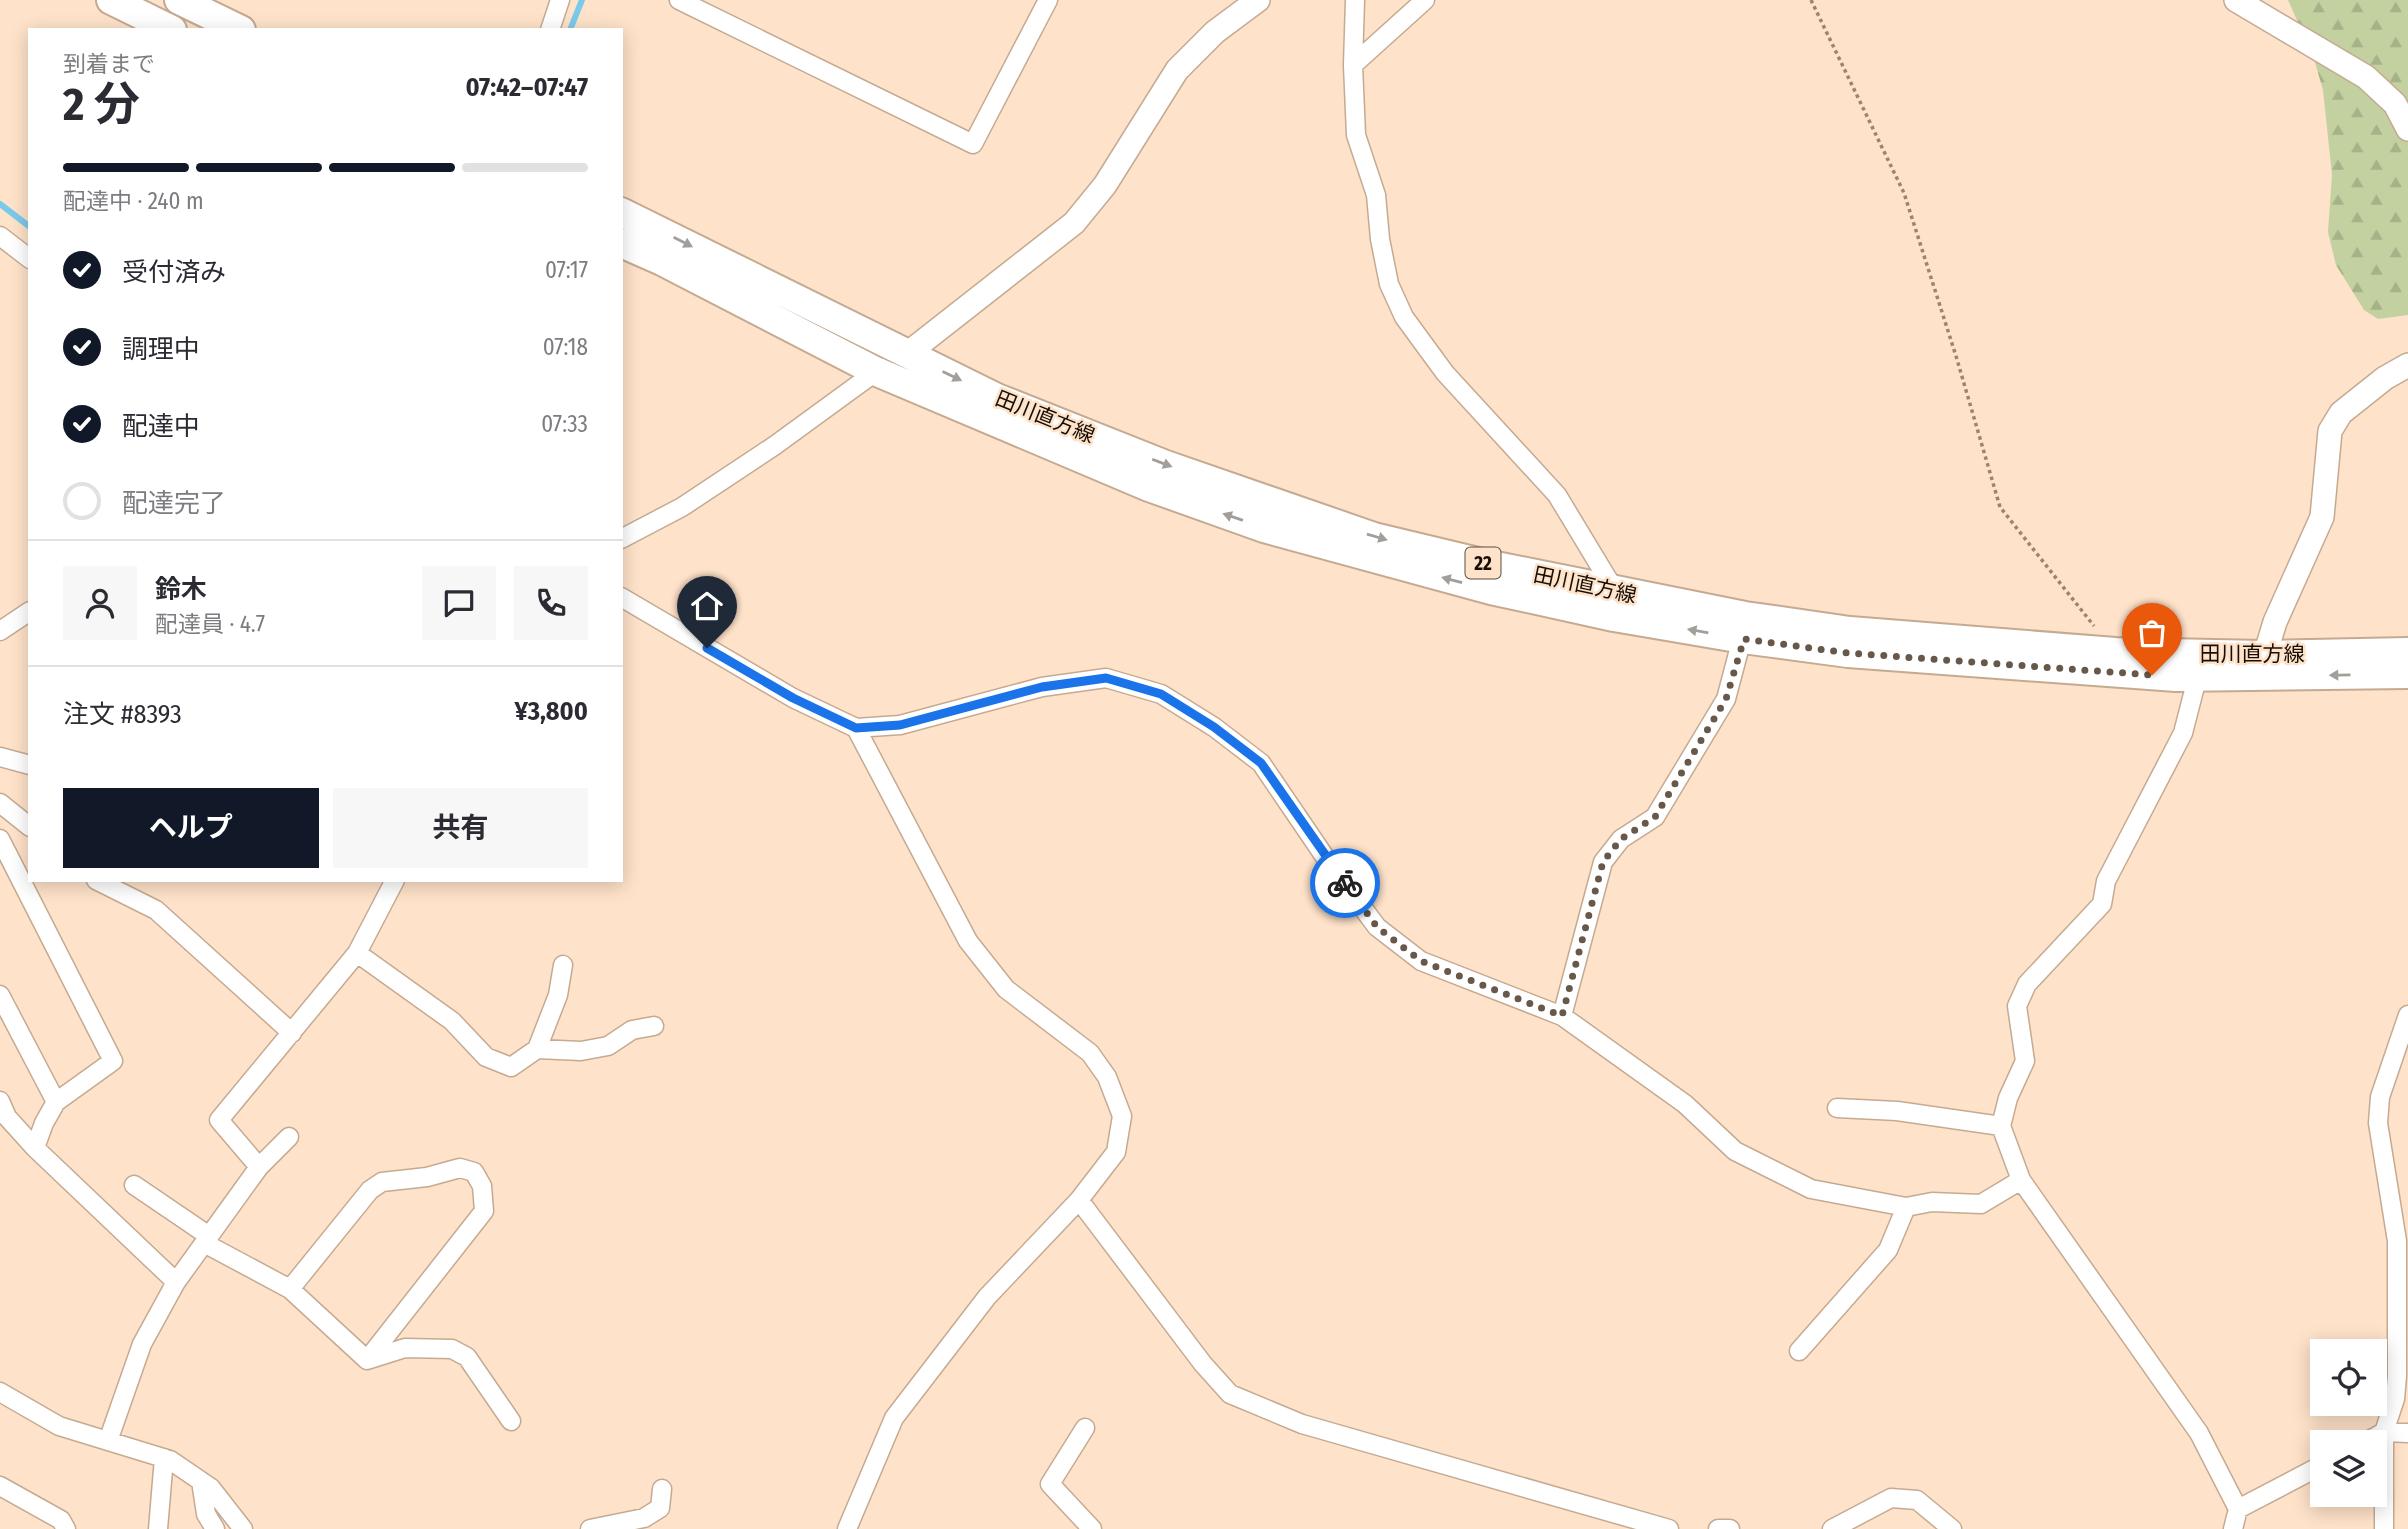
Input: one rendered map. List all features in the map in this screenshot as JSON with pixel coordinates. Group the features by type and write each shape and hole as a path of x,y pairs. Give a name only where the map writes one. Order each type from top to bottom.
{"main road":[{"path":"111,0 168,28"},
{"path":"179,0 237,28"},
{"name":"田川直方線","path":"623,213 997,398 1154,461 1374,537 1615,591 1848,653 2080,671 2201,665 2408,674"},
{"name":"田川直方線","path":"623,244 674,267 875,371 1149,487 1264,527 1491,590 1614,617 1744,627 1850,631 2115,652 2201,665 2265,655 2408,652"}],"street":[{"path":"551,28 560,0"},
{"path":"679,0 973,144 1048,0"},
{"path":"623,538 682,507 774,446 875,371 907,354 1074,223 1105,185 1177,70 1215,32 1258,0"},
{"path":"1354,0 1356,135 1376,195 1380,239 1389,284 1404,317 1445,373 1557,495 1615,591"},
{"path":"1353,65 1425,0"},
{"path":"2236,0 2366,77 2395,104 2408,130"},
{"path":"0,236 28,257"},
{"path":"2265,655 2275,622 2322,517 2330,430 2341,413 2385,378 2408,365"},
{"path":"623,598 793,698 856,728 900,725 1042,687 1106,678 1161,694 1214,727 1261,763 1327,860 1377,927 1421,961 1562,1016 1685,1104 1735,1151 1811,1189 1906,1207 1932,1202 1981,1204 2021,1180"},
{"path":"0,631 28,612"},
{"path":"1562,1016 1603,862 1621,839 1655,817 1726,699 1744,627"},
{"path":"2201,665 2183,733 2106,881 2102,904 2026,984 2017,1006 2025,1061 2008,1098 2001,1126 2021,1180 2199,1433 2238,1509 2233,1529"},
{"path":"847,1529 894,1418 987,1297 1079,1200 1116,1152 1122,1116 1107,1077 1090,1053 1006,989 968,941 856,728"},
{"path":"0,757 28,764"},
{"path":"0,803 28,825"},
{"path":"0,839 113,1061 55,1102 35,1148"},
{"path":"100,882 156,910 292,1033"},
{"path":"259,1167 219,1121 357,953 394,882"},
{"path":"357,953 452,1021 486,1057 511,1067 537,1049 558,995 563,965"},
{"path":"0,995 55,1102"},
{"path":"2385,1430 2395,1399 2403,1240 2378,1124 2380,1097 2408,1015"},
{"path":"537,1049 581,1051 608,1046 632,1030 654,1026"},
{"path":"0,1101 7,1117 35,1148 176,1282"},
{"path":"1837,1108 1897,1111 2001,1126"},
{"path":"108,1441 142,1344 176,1282 259,1167 289,1137"},
{"path":"290,1289 370,1190 382,1182 428,1177 460,1168 474,1172 482,1186 484,1211 367,1360"},
{"path":"134,1185 206,1239 290,1289 367,1360"},
{"path":"1079,1200 1203,1364 1230,1394 1302,1424 1669,1529"},
{"path":"1799,1351 1888,1250 1906,1207"},
{"path":"367,1360 405,1348 452,1349 467,1357 511,1421"},
{"path":"0,1392 59,1426 170,1460 211,1488 243,1529"},
{"path":"1085,1428 1050,1484 1092,1529"},
{"path":"2387,1432 2408,1433"},
{"path":"158,1529 164,1458"},
{"path":"2238,1509 2310,1471"},
{"path":"201,1481 206,1514 215,1529"},
{"path":"0,1486 61,1520 66,1529"},
{"path":"590,1529 644,1518 660,1508 662,1489"},
{"path":"1832,1529 1891,1498 1917,1500 1952,1529"},
{"path":"2384,1507 2384,1529"},
{"path":"1717,1529 1730,1529"}],"path":[{"path":"1811,0 1904,193 1956,356 2000,508 2115,652"}],"green space":[{"path":"2288,0 2408,0 2408,315 2378,319 2364,310 2336,265 2328,232 2332,175 2323,90 2314,59"}],"waterway":[{"path":"571,28 582,0"},
{"path":"0,204 28,225"}],"way so far":[{"path":"1345,883 1377,927 1421,961 1562,1016 1603,862 1621,839 1655,817 1726,699 1744,639 1848,653 2152,675"}],"route":[{"path":"707,648 793,698 856,728 900,725 1042,687 1106,678 1161,694 1214,727 1261,763 1345,883"}]}
